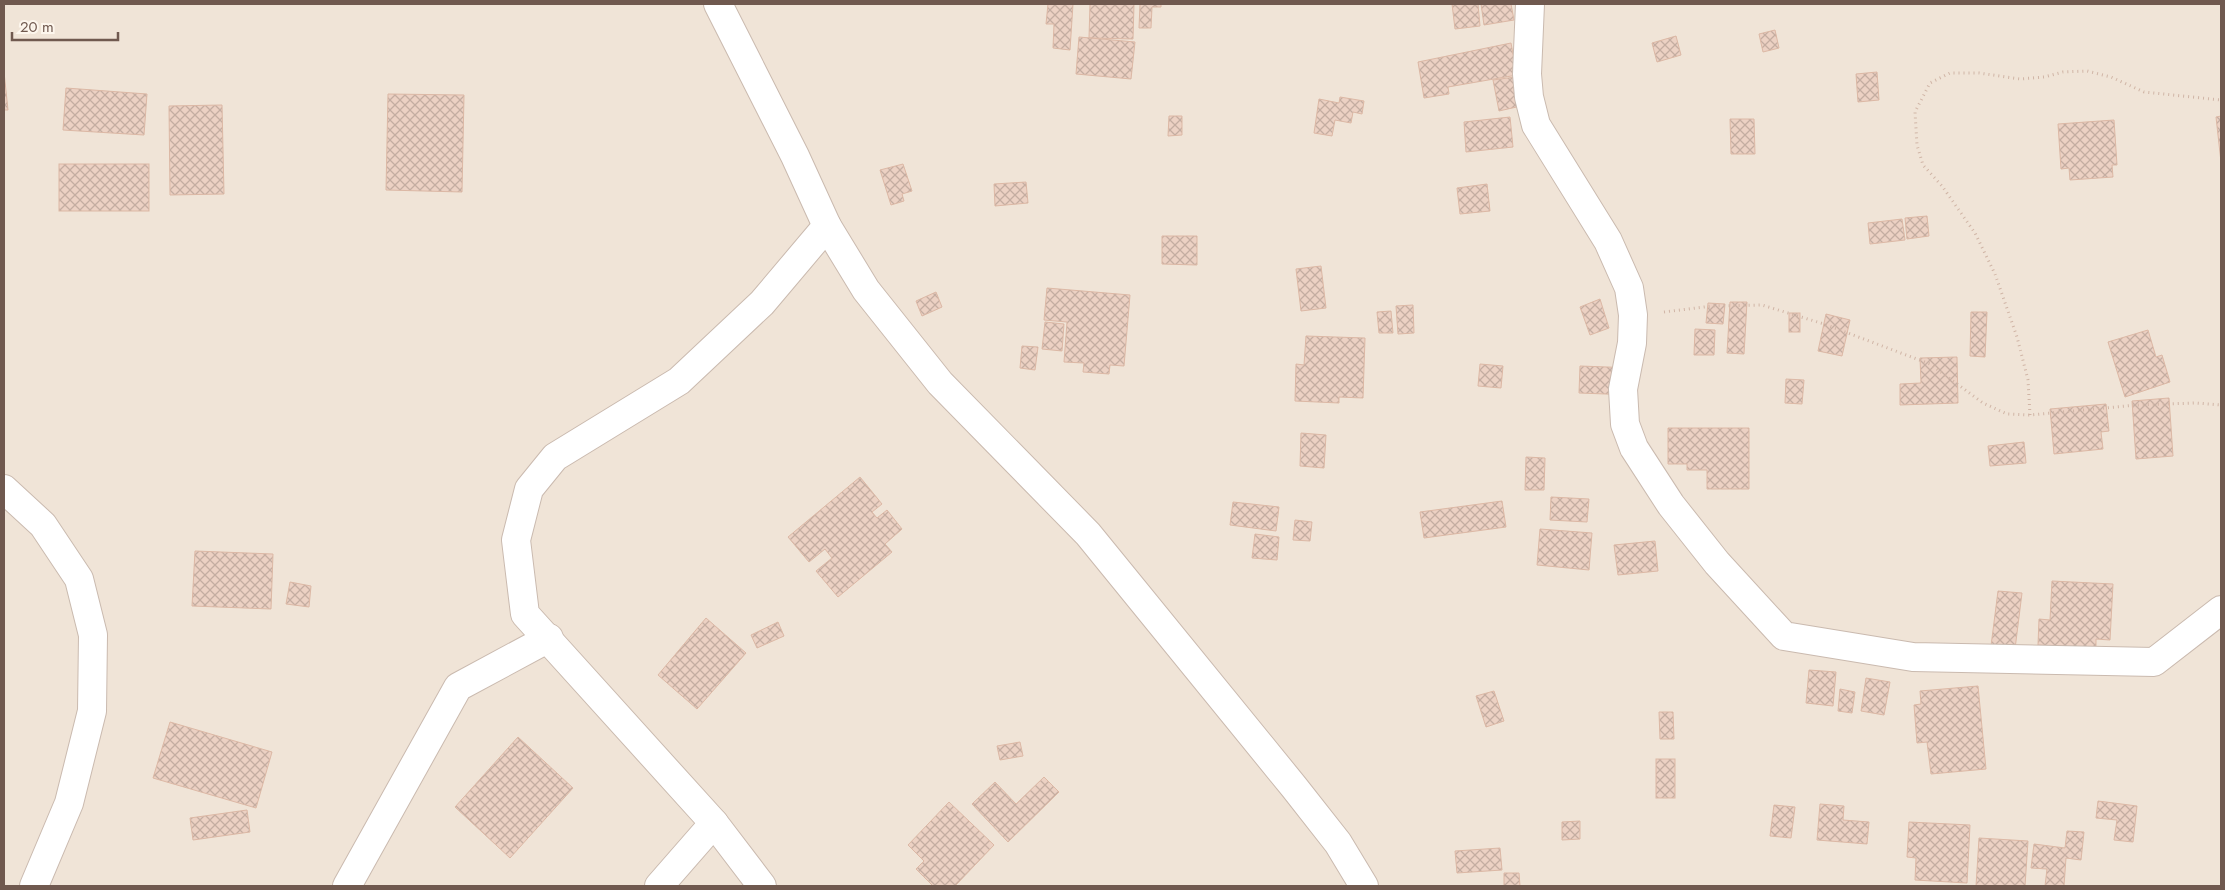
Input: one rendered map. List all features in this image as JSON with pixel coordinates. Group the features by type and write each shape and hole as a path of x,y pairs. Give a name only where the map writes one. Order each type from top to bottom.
{"street":[{"path":"718,4 795,156 826,226 866,290 940,383 1088,534 1338,843 1364,886"},
{"path":"1530,4 1527,74 1529,97 1536,125 1608,241 1629,288 1633,315 1632,343 1623,390 1625,424 1634,448 1671,505 1717,563 1784,636 1913,657 2154,662 2221,610"},
{"path":"762,886 714,823 549,638 525,614 516,540 530,489 555,457 679,381 762,303 826,226"},
{"path":"4,489 43,525 79,579 93,635 92,711 70,803 34,886"},
{"path":"347,886 458,687 549,638"},
{"path":"659,886 714,823"}],"path":[{"path":"2030,415 2028,380 2017,337 1995,274 1975,233 1942,186 1923,165 1917,145 1915,112 1930,83 1950,73 1979,73 2020,79 2044,78 2063,72 2087,71 2111,77 2144,92 2221,100"},
{"path":"1633,315 1712,306 1762,305 1824,324 1930,364 1983,403 2007,414 2030,415 2137,405 2196,403 2221,405"}],"shaded area":[{"path":"4,4 2221,4 2221,886 4,886"}],"building":[{"path":"1048,4 1073,4 1070,50 1053,48 1054,24 1046,24"},
{"path":"1090,4 1134,4 1133,39 1089,38"},
{"path":"1140,4 1161,4 1161,7 1152,7 1151,28 1139,28"},
{"path":"1452,4 1478,4 1480,26 1455,29"},
{"path":"1481,4 1511,4 1514,20 1484,25"},
{"path":"1775,30 1779,48 1763,52 1759,34"},
{"path":"1676,36 1681,55 1657,62 1652,43"},
{"path":"1079,37 1135,42 1131,79 1076,74"},
{"path":"1511,43 1517,75 1448,87 1449,94 1424,98 1418,62"},
{"path":"4,72 8,110 4,110"},
{"path":"1877,72 1879,100 1858,102 1856,74"},
{"path":"1515,77 1521,106 1499,111 1493,80"},
{"path":"66,88 147,94 144,135 63,130"},
{"path":"388,94 464,95 462,192 386,190"},
{"path":"1340,97 1364,101 1362,114 1353,112 1351,123 1335,120 1332,136 1314,133 1319,99 1339,103"},
{"path":"222,105 224,194 170,195 169,106"},
{"path":"1169,116 1182,116 1182,135 1168,136"},
{"path":"2221,116 2221,162 2216,117"},
{"path":"1510,117 1513,147 1466,152 1464,122"},
{"path":"1730,119 1754,119 1755,154 1731,154"},
{"path":"2114,120 2117,165 2112,165 2113,177 2070,180 2069,168 2061,169 2058,124"},
{"path":"59,164 149,164 149,211 59,211"},
{"path":"903,164 912,191 902,194 904,201 891,205 880,170"},
{"path":"1026,182 1028,203 995,206 994,184"},
{"path":"1487,184 1490,211 1460,214 1457,188"},
{"path":"1927,216 1929,236 1907,239 1905,218"},
{"path":"1902,219 1905,240 1870,244 1868,223"},
{"path":"1162,236 1197,236 1197,265 1162,264"},
{"path":"1321,266 1326,308 1301,311 1296,269"},
{"path":"1047,288 1130,295 1124,366 1110,365 1109,374 1083,372 1084,363 1064,362 1067,322 1044,320"},
{"path":"936,292 942,307 922,316 916,301"},
{"path":"1600,299 1609,328 1590,335 1580,307"},
{"path":"1730,302 1747,302 1744,354 1727,353"},
{"path":"1708,303 1725,304 1723,324 1706,323"},
{"path":"1413,305 1414,333 1398,334 1396,306"},
{"path":"1391,311 1393,333 1379,333 1377,312"},
{"path":"1971,312 1987,312 1985,357 1970,356"},
{"path":"1789,313 1800,313 1800,332 1789,332"},
{"path":"1826,314 1850,320 1842,356 1818,351"},
{"path":"1045,322 1064,324 1062,351 1042,349"},
{"path":"1695,329 1715,330 1714,355 1694,355"},
{"path":"2148,330 2156,357 2162,355 2170,382 2125,397 2108,342"},
{"path":"1306,336 1365,338 1363,398 1339,397 1339,403 1295,401 1296,364 1304,365"},
{"path":"1022,346 1038,347 1035,370 1020,368"},
{"path":"1957,357 1958,403 1900,405 1900,384 1921,383 1920,358"},
{"path":"1480,364 1503,366 1501,388 1478,386"},
{"path":"1580,366 1634,368 1633,395 1579,393"},
{"path":"1786,379 1804,380 1802,404 1785,403"},
{"path":"2169,398 2173,456 2136,459 2132,401"},
{"path":"2106,404 2109,431 2101,432 2103,449 2054,454 2050,409"},
{"path":"1668,428 1749,428 1749,489 1707,489 1707,470 1687,470 1687,464 1668,464"},
{"path":"1301,433 1326,435 1324,468 1300,466"},
{"path":"2024,442 2026,463 1990,466 1988,446"},
{"path":"1526,457 1545,458 1544,490 1525,490"},
{"path":"860,477 882,504 872,512 877,518 887,510 902,529 885,544 892,552 838,597 816,571 832,558 825,549 809,562 788,537"},
{"path":"1551,497 1589,499 1587,522 1550,520"},
{"path":"1502,501 1506,527 1424,538 1420,512"},
{"path":"1233,502 1279,507 1276,531 1230,525"},
{"path":"1295,520 1312,522 1310,541 1293,540"},
{"path":"1540,529 1592,533 1589,570 1537,565"},
{"path":"1255,534 1279,537 1277,560 1252,558"},
{"path":"1655,541 1658,571 1618,575 1614,545"},
{"path":"195,551 273,554 271,609 192,606"},
{"path":"2052,581 2113,584 2110,640 2096,639 2096,648 2038,645 2039,619 2050,620"},
{"path":"290,582 311,586 309,607 286,604"},
{"path":"1998,591 2022,593 2015,649 1991,646"},
{"path":"706,618 746,653 697,709 658,675"},
{"path":"778,622 784,636 757,648 751,635"},
{"path":"1809,670 1836,672 1833,706 1806,703"},
{"path":"1866,678 1890,682 1884,715 1861,711"},
{"path":"1978,686 1986,769 1931,774 1927,742 1917,743 1914,705 1921,704 1920,691"},
{"path":"1840,689 1855,692 1852,713 1838,711"},
{"path":"1494,691 1504,721 1486,727 1476,696"},
{"path":"1659,712 1673,712 1674,739 1660,739"},
{"path":"170,722 272,752 256,808 153,778"},
{"path":"518,737 573,788 510,858 455,807"},
{"path":"1020,742 1023,756 1000,760 997,746"},
{"path":"1656,759 1675,759 1675,798 1656,798"},
{"path":"1044,777 1059,792 1008,842 972,804 995,782 1016,804"},
{"path":"2098,801 2137,806 2133,842 2114,840 2117,820 2096,818"},
{"path":"949,802 994,845 955,886 933,886 916,869 924,861 908,845"},
{"path":"1820,804 1844,806 1843,820 1869,822 1867,844 1817,840"},
{"path":"1774,805 1795,807 1791,838 1770,836"},
{"path":"247,810 250,832 193,840 190,818"},
{"path":"1580,821 1580,839 1562,840 1562,822"},
{"path":"1909,822 1970,825 1967,883 1915,880 1916,858 1907,857"},
{"path":"2067,831 2084,832 2081,860 2066,858 2064,886 2045,886 2047,869 2031,868 2034,844 2065,848"},
{"path":"1979,838 2028,841 2025,886 1976,886"},
{"path":"1500,848 1502,870 1457,873 1455,851"},
{"path":"1504,873 1519,873 1520,886 1504,886"}]}
